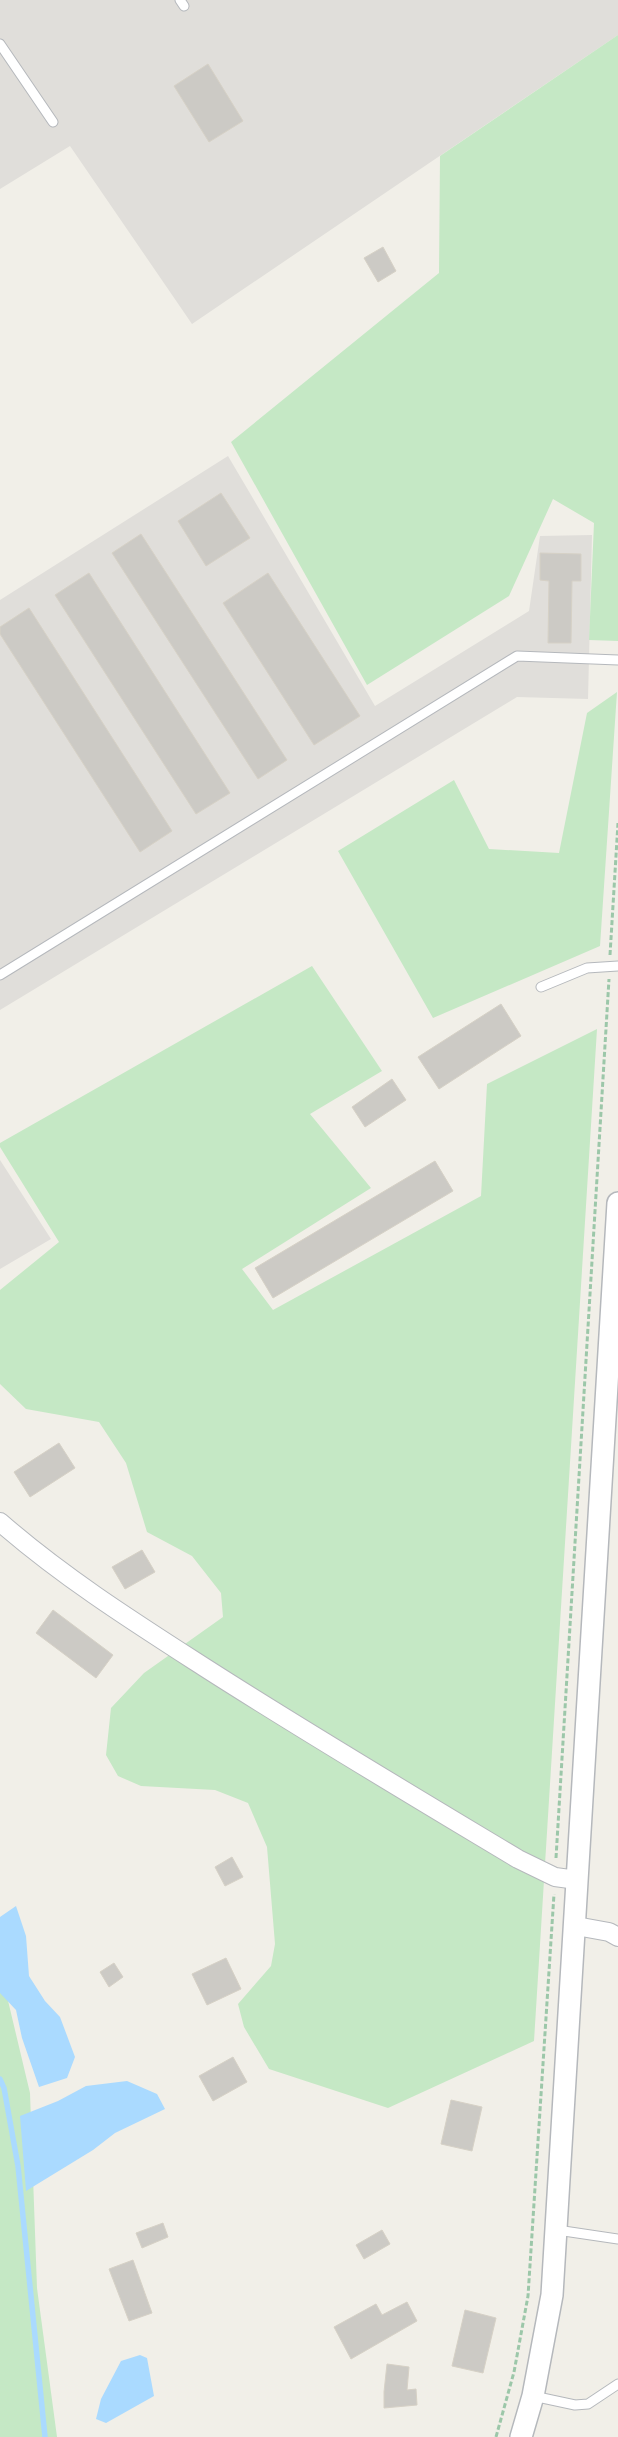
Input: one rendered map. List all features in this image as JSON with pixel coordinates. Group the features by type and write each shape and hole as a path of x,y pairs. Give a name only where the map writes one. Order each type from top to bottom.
{"street":[{"path":"520,2437 533,2396 552,2295 576,1926 618,1203"},
{"path":"0,1522 36,1553 155,1636 347,1756 518,1859 555,1878 578,1880"},
{"path":"576,1926 615,1931"}],"lane":[{"path":"0,44 53,122"},
{"path":"0,975 517,656 618,660"},
{"path":"541,987 587,968 614,966"},
{"path":"557,2230 618,2239"},
{"path":"533,2396 575,2405 588,2404 618,2384"}],"path":[{"path":"496,2437 514,2372 528,2296 614,966 618,823"}],"shaded area":[{"path":"0,0 618,0 618,35 192,324 70,146 0,189"},
{"path":"228,456 375,706 529,611 540,536 592,535 588,699 517,697 0,1010 0,600"},
{"path":"0,1160 51,1239 0,1269"}],"green space":[{"path":"618,35 618,641 589,640 594,523 553,499 509,596 367,685 231,442 439,273 440,156"},
{"path":"617,692 600,946 433,1018 338,851 454,780 489,849 559,853 587,713"},
{"path":"312,966 382,1071 310,1114 371,1188 242,1269 273,1310 481,1196 487,1084 597,1029 534,2041 388,2108 269,2069 244,2027 238,2004 271,1966 275,1944 267,1847 248,1803 215,1790 141,1786 118,1776 106,1755 111,1708 144,1673 223,1617 221,1593 192,1556 147,1532 126,1463 99,1422 26,1409 0,1384 0,1290 59,1242 0,1147 0,1143"},
{"path":"0,1967 30,2093 37,2288 57,2437 0,2437"}],"water":[{"path":"16,1906 26,1936 29,1976 45,2001 60,2017 75,2057 67,2078 39,2087 22,2038 16,2010 0,1993 0,1917"},
{"path":"127,2081 157,2094 165,2109 115,2133 93,2150 26,2191 20,2116 58,2101 86,2086"},
{"path":"140,2355 147,2358 154,2396 106,2423 96,2419 101,2399 121,2361"}],"building":[{"path":"208,64 243,121 209,142 174,86"},
{"path":"383,247 396,271 378,282 364,258"},
{"path":"221,493 250,538 206,566 178,521"},
{"path":"141,534 287,760 258,779 112,553"},
{"path":"540,553 581,554 581,581 572,581 571,643 548,643 549,581 540,580"},
{"path":"89,573 230,793 196,814 55,595"},
{"path":"268,573 360,716 314,745 223,603"},
{"path":"29,608 172,831 140,852 0,634 0,627"},
{"path":"501,1004 521,1036 439,1089 418,1057"},
{"path":"392,1079 406,1100 365,1127 352,1107"},
{"path":"435,1161 453,1191 273,1298 255,1268"},
{"path":"59,1443 75,1468 30,1497 14,1472"},
{"path":"142,1550 155,1572 125,1589 112,1567"},
{"path":"53,1610 113,1655 96,1678 36,1633"},
{"path":"232,1857 243,1877 225,1886 215,1867"},
{"path":"226,1958 241,1989 207,2005 192,1974"},
{"path":"114,1963 123,1977 109,1987 100,1972"},
{"path":"233,2057 247,2082 213,2101 199,2076"},
{"path":"451,2100 482,2107 472,2151 441,2144"},
{"path":"163,2223 168,2237 142,2248 136,2233"},
{"path":"382,2230 390,2244 364,2259 356,2245"},
{"path":"133,2260 152,2313 129,2321 109,2269"},
{"path":"407,2302 417,2321 351,2359 334,2327 376,2304 382,2315"},
{"path":"465,2310 496,2318 483,2373 452,2366"},
{"path":"387,2364 409,2367 407,2390 416,2389 417,2405 384,2408"}],"waterway":[{"path":"0,2079 4,2088 18,2166 45,2437"}]}
